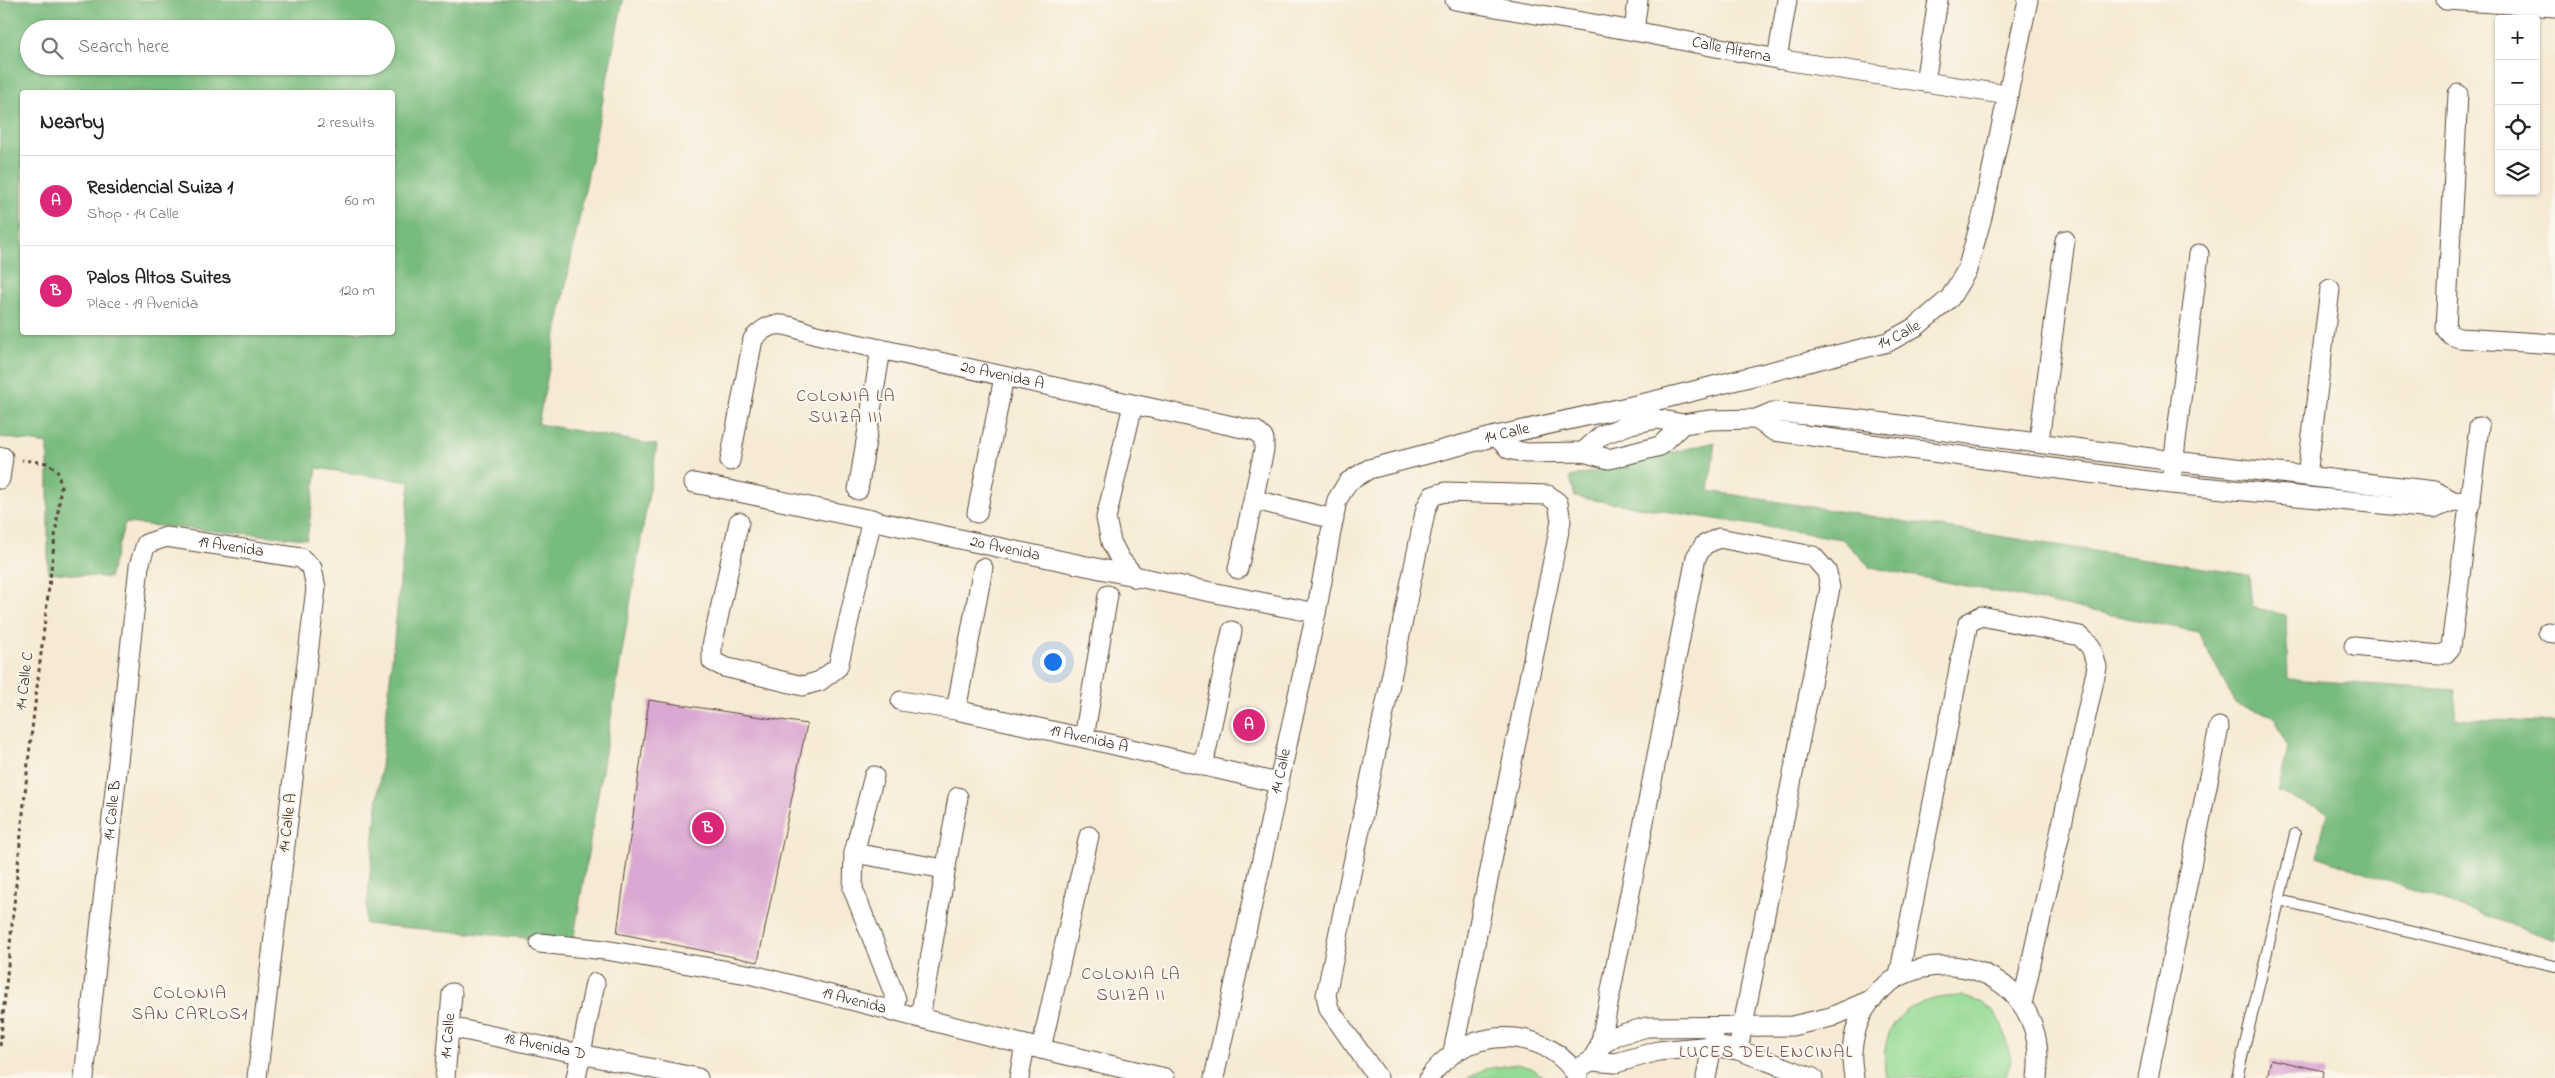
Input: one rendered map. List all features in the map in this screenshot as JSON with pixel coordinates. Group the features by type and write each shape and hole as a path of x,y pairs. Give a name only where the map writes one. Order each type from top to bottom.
{"street":[{"name":"Calle Alterna","path":"1456,0 1479,2 1777,59 2008,95"},
{"path":"1634,31 1638,0"},
{"path":"1777,59 1787,0"},
{"path":"1925,82 1938,0"},
{"name":"14 Calle","path":"1214,1078 1316,613 1337,500 1348,482 1369,469 1496,436 1654,401 1888,342 1917,326 1950,298 1967,270 1982,217 2028,0"},
{"path":"2446,0 2493,1 2555,7"},
{"path":"2458,94 2446,329 2451,335 2459,338 2555,344"},
{"path":"2039,442 2065,240"},
{"path":"2171,484 2199,254"},
{"path":"2307,476 2330,289"},
{"name":"20 Avenida A","path":"730,462 753,339 762,328 778,323 816,335 1256,431 1264,439 1264,450 1254,500"},
{"path":"858,490 881,349"},
{"path":"976,513 1004,377"},
{"path":"1132,405 1106,518 1111,542 1120,559 1136,578"},
{"path":"1583,452 1602,435 1631,424 1657,419 1683,424 1710,420 1756,419 1773,412 1862,420 2174,461 2435,491 2462,501"},
{"path":"1756,419 1774,431 2171,484 2433,509 2462,501"},
{"path":"1858,442 1862,420"},
{"path":"1496,436 1509,449 1526,453 1583,452 1609,459 1636,454 1660,446 1683,424"},
{"path":"2354,646 2439,655 2446,653 2451,647 2462,501 2479,427"},
{"path":"0,479 3,458"},
{"name":"20 Avenida","path":"694,483 872,519 1136,578 1316,613"},
{"path":"1378,1078 1329,1009 1326,995 1426,508 1432,496 1446,492 1548,495 1558,503 1561,521 1453,1052"},
{"path":"1238,569 1254,500 1334,519"},
{"path":"739,522 712,646 712,661 724,667 803,686 820,681 838,667 872,519"},
{"name":"19 Avenida","path":"146,544 166,537 301,558 312,568"},
{"path":"1596,1053 1696,557 1704,545 1719,538 1813,556 1827,572 1830,588 1738,1050"},
{"name":"14 Calle B","path":"84,1078 139,566 146,544"},
{"name":"14 Calle A","path":"257,1078 316,588 312,568"},
{"path":"956,710 983,568"},
{"path":"1084,738 1108,596"},
{"path":"1899,976 1968,623 1981,616 2080,636 2091,647 2096,667 2022,1004"},
{"path":"1203,766 1232,631"},
{"name":"19 Avenida A","path":"901,701 956,710 1084,738 1245,774 1278,784"},
{"path":"2148,1078 2219,727"},
{"path":"874,776 854,853 853,889 896,999 892,1012"},
{"path":"920,1018 944,869 958,797"},
{"path":"1019,1078 1033,1047 1089,836"},
{"path":"854,853 944,869"},
{"name":"19 Avenida","path":"540,943 605,950 753,975 892,1012 1165,1078"},
{"path":"1429,1078 1453,1052 1480,1040 1495,1037 1517,1038 1538,1044 1558,1055 1576,1074 1615,1036 1647,1027 1715,1025 1792,1026 1831,1017 1873,998 1899,976 1931,965 1966,966 1997,980 2022,1004 2035,1030 2039,1057 2036,1078"},
{"path":"576,1078 595,983"},
{"name":"14 Calle","path":"444,1078 452,993"},
{"path":"1854,1078 1852,1052 1858,1023 1873,998"},
{"path":"1706,1078 1715,1025"},
{"name":"18 Avenida D","path":"449,1027 698,1078"},
{"path":"1596,1053 1616,1063 1658,1051 1712,1046 1738,1050 1813,1078"}],"lane":[{"path":"2237,1078 2295,834"},
{"path":"2279,900 2555,966"}],"path":[{"name":"14 Calle C","path":"0,1046 28,763 61,486 57,470 47,463 3,458"}],"green space":[{"path":"0,0 623,0 538,424 657,445 573,942 365,924 410,482 317,468 307,539 125,523 109,578 48,572 48,444 0,437"},
{"path":"1715,442 1709,491 2249,575 2252,607 2286,615 2288,679 2456,690 2455,718 2555,723 2555,940 2317,856 2327,812 2278,792 2288,748 2274,716 2236,704 2198,632 1870,567 1842,539 1575,497 1570,477"},
{"path":"1961,996 1983,1003 1994,1012 2002,1025 2011,1060 2005,1078 1886,1078 1884,1058 1886,1042 1900,1016 1926,1001"},
{"path":"1516,1064 1532,1068 1545,1078 1468,1078 1485,1069"}],"building":[{"path":"649,700 807,724 758,962 617,933"},
{"path":"2271,1059 2324,1071 2323,1078 2267,1078"}],"place":[{"name":"Residencial Suiza 1","path":"1249,725"},
{"name":"Palos Altos Suites","path":"708,828"}],"district":[{"name":"COLONIA LA SUIZA III","path":"846,407"},
{"name":"COLONIA LA SUIZA II","path":"1131,985"},
{"name":"COLONIA SAN CARLOS1","path":"190,1004"},
{"name":"LUCES DEL ENCINAL","path":"1766,1053"}]}
